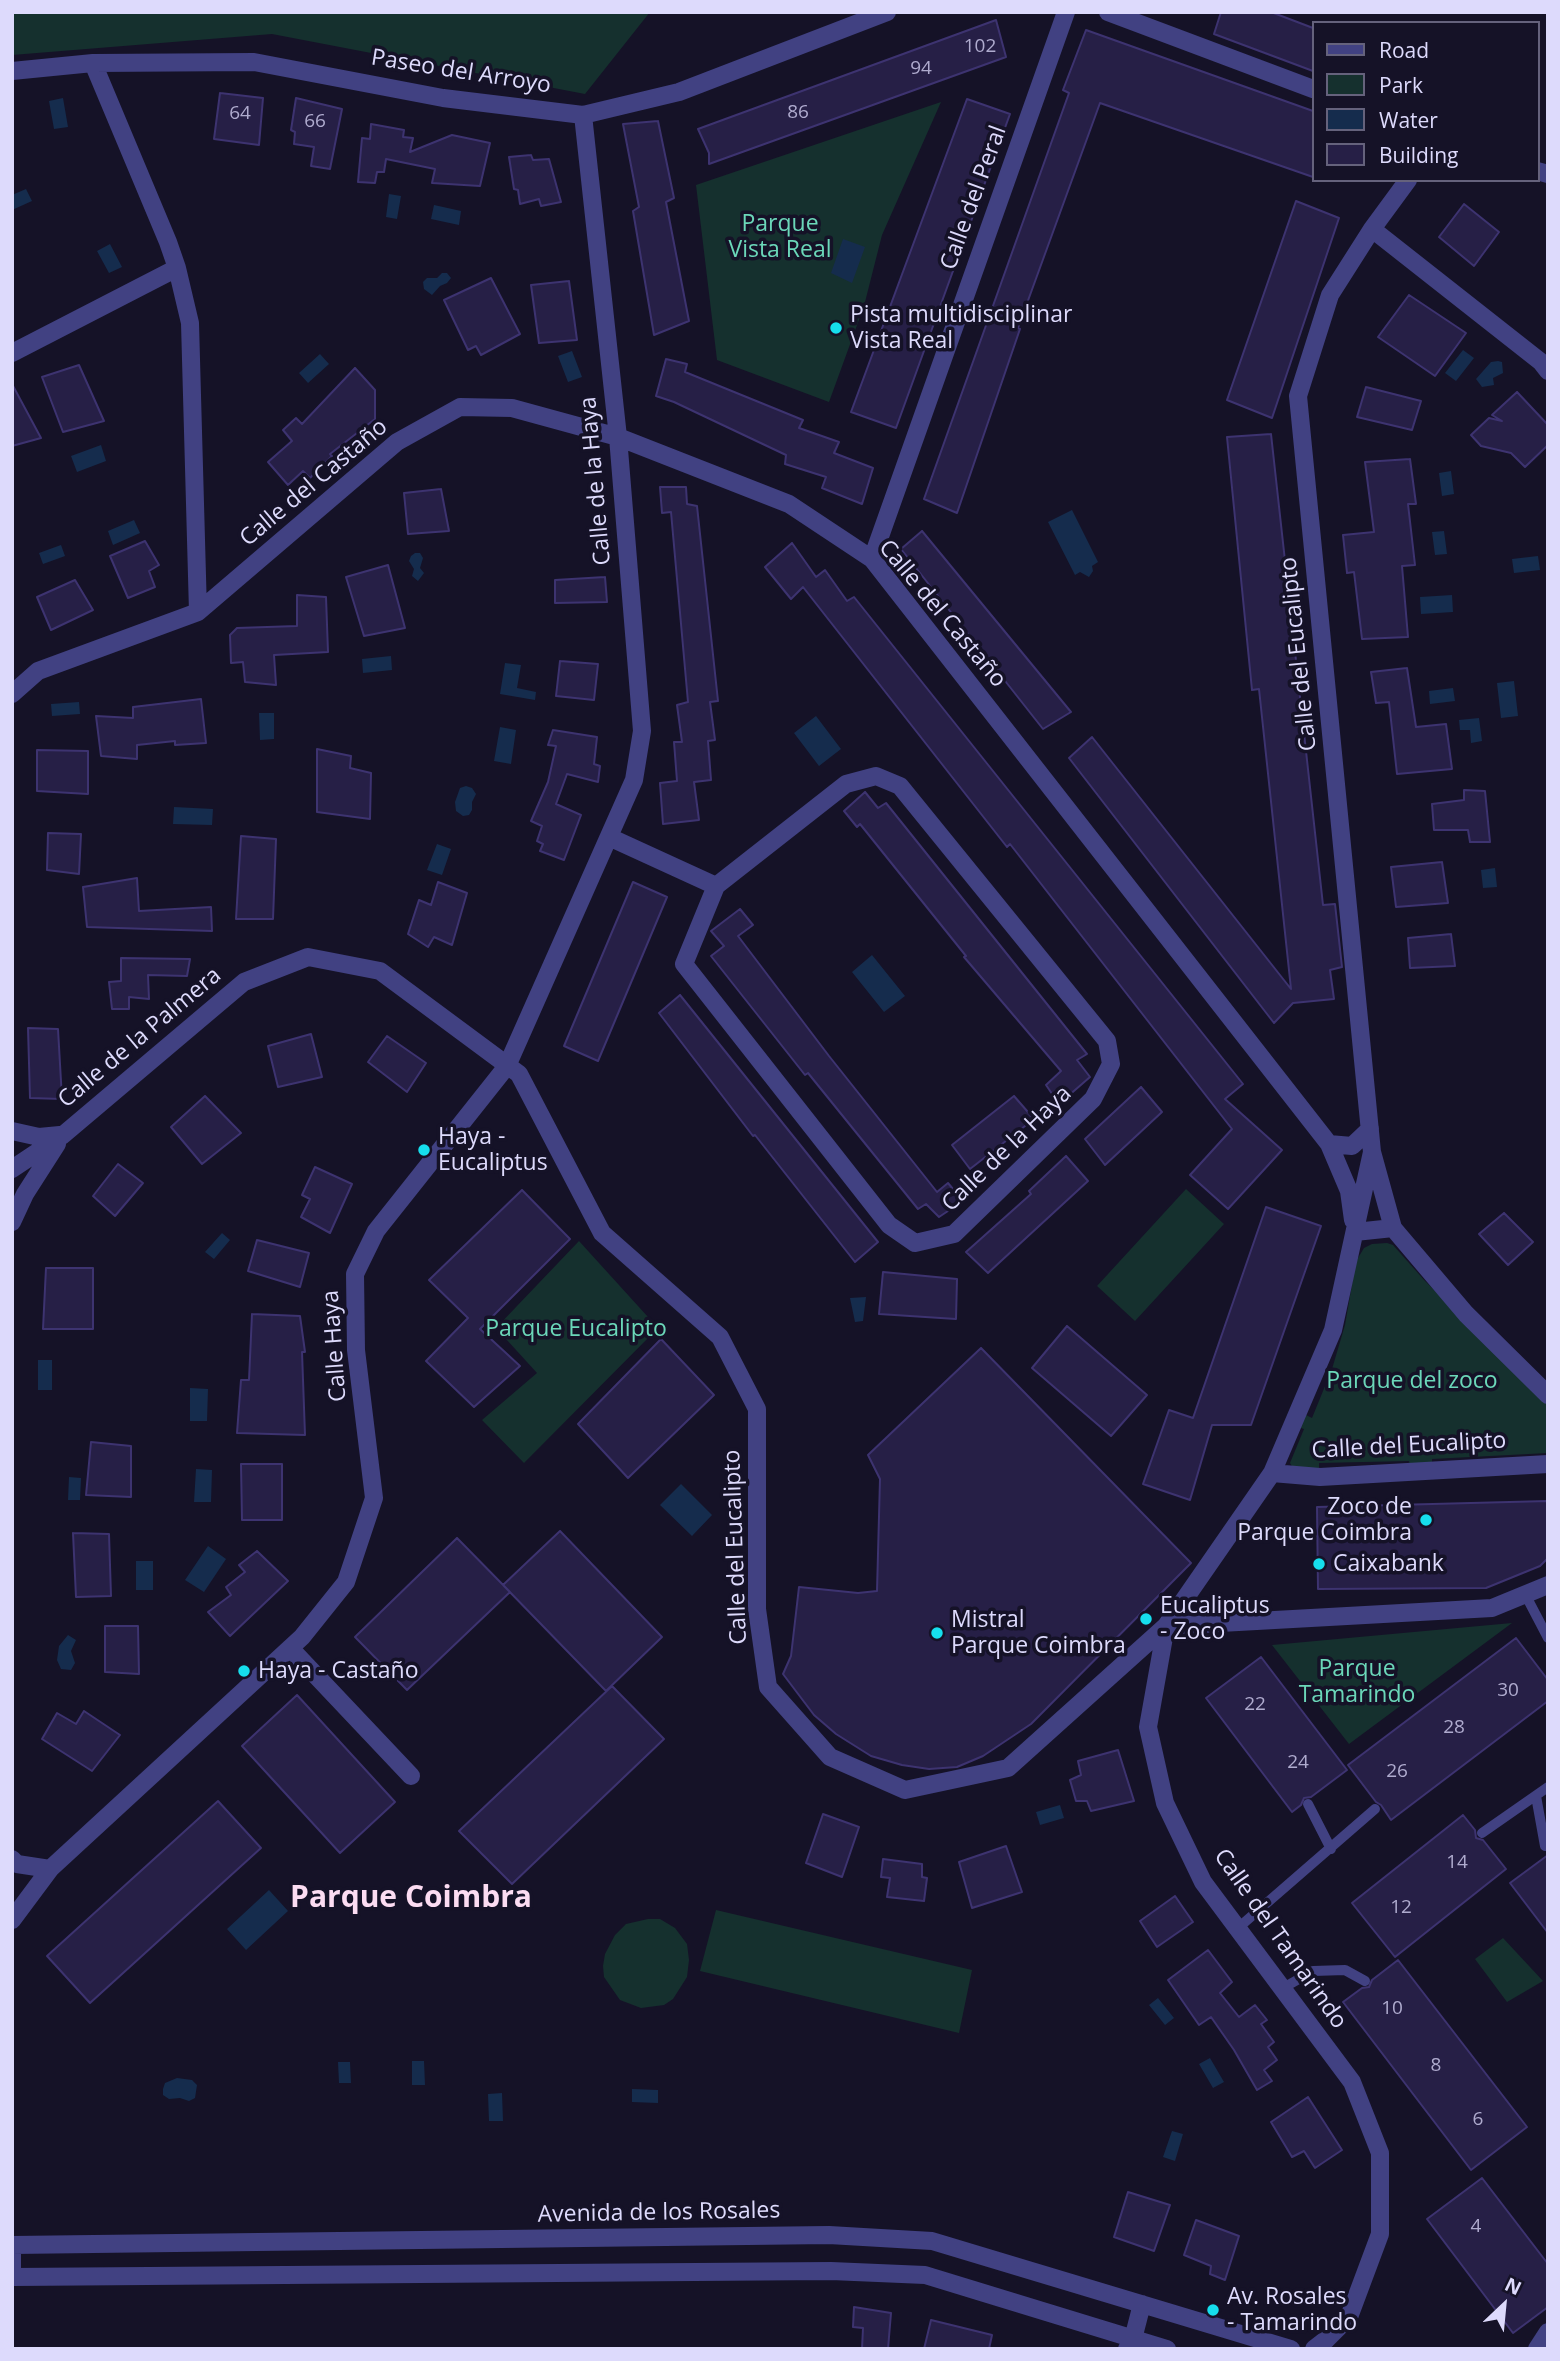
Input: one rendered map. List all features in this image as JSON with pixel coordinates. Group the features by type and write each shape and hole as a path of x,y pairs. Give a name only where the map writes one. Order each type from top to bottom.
{"street":[{"name":"Paseo del Arroyo","path":"12,71 93,63 254,62 443,98 583,115 679,92 887,12"},
{"name":"Calle del Peral","path":"872,559 1066,12"},
{"path":"1108,12 1312,89"},
{"path":"12,694 38,671 198,612 190,323 177,268 93,63"},
{"name":"Calle de la Haya","path":"507,1066 634,780 642,731 618,437 583,115"},
{"name":"Calle del Eucalipto","path":"507,1066 519,1074 602,1233 720,1338 757,1409 757,1609 768,1687 830,1757 905,1790 1007,1768 1166,1626 1272,1473 1333,1330 1372,1152 1298,396 1330,295 1372,229 1407,182"},
{"path":"1372,229 1548,370"},
{"path":"12,353 177,268"},
{"name":"Calle del Castaño","path":"198,612 397,442 460,407 512,408 618,437 789,504 872,559 1329,1144 1349,1191 1355,1232"},
{"name":"Calle de la Haya","path":"876,776 900,786 1107,1041 1111,1064 1093,1099 954,1234 915,1243 889,1225 684,964 716,886 846,784 876,776"},
{"path":"608,837 716,886"},
{"name":"Calle de la Palmera","path":"12,1169 63,1135 244,982 308,957 380,971 507,1066"},
{"name":"Calle Haya","path":"12,1920 50,1869 302,1637 346,1582 374,1498 356,1350 355,1274 376,1231 507,1066"},
{"path":"1329,1144 1352,1146 1370,1129"},
{"name":"Calle de la Palmera","path":"12,1131 39,1137 63,1135"},
{"path":"12,1222 38,1172 63,1135"},
{"path":"1372,1152 1394,1228 1466,1314 1548,1395"},
{"path":"1355,1232 1394,1228"},
{"name":"Calle del Eucalipto","path":"1272,1473 1320,1477 1548,1464"},
{"path":"1166,1626 1492,1608 1548,1585"},
{"name":"Calle del Tamarindo","path":"1166,1626 1148,1727 1165,1803 1203,1882 1352,2082 1380,2153 1380,2234 1349,2317 1314,2349"},
{"path":"290,1648 411,1776"},
{"path":"12,1859 17,1864 50,1869"},
{"name":"Avenida de los Rosales","path":"12,2245 829,2235 932,2241 1291,2349"},
{"path":"12,2252 12,2268"},
{"path":"12,2277 818,2271 925,2275 1130,2344 1167,2349"},
{"path":"1130,2344 1142,2304"},
{"path":"1537,2349 1548,2332"}],"lane":[{"path":"1525,1594 1548,1638"},
{"path":"1482,1833 1548,1787"},
{"path":"1535,1796 1545,1846"},
{"path":"1308,1804 1331,1849"},
{"path":"1238,1928 1375,1809"},
{"path":"1283,1988 1313,1971 1345,1970 1365,1981"}],"green space":[{"path":"12,12 650,12 585,94 272,34 12,55"},
{"name":"Parque Vista Real","path":"941,102 882,235 864,306 829,402 717,360 696,185"},
{"path":"1186,1189 1224,1224 1135,1321 1097,1286"},
{"name":"Parque Eucalipto","path":"579,1241 658,1328 524,1463 482,1420 537,1373 496,1328"},
{"name":"Parque del zoco","path":"1372,1244 1393,1245 1425,1281 1548,1402 1548,1453 1432,1459 1432,1467 1410,1469 1409,1461 1319,1463 1319,1471 1293,1468 1290,1463 1304,1429 1298,1427 1304,1414 1312,1418 1332,1369 1345,1325 1355,1263 1364,1248"},
{"name":"Parque Tamarindo","path":"1512,1623 1349,1744 1272,1645"},
{"path":"716,1910 972,1970 959,2033 700,1971"},
{"path":"660,1919 675,1928 687,1944 689,1960 687,1977 673,1999 664,2005 641,2008 620,2000 604,1977 603,1966 605,1954 615,1935 626,1924"},
{"path":"1503,1938 1543,1981 1507,2002 1475,1959"}],"water":[{"path":"63,98 68,127 54,129 49,101"},
{"path":"26,189 32,201 12,210 12,195"},
{"path":"389,194 401,196 397,219 386,217"},
{"path":"434,205 461,211 459,225 431,219"},
{"path":"843,239 865,247 852,283 831,273"},
{"path":"110,244 122,267 109,273 97,251"},
{"path":"442,273 447,273 451,278 432,295 424,289 423,282 427,278 437,278"},
{"path":"1463,350 1474,358 1456,381 1445,373"},
{"path":"572,351 582,377 568,382 558,356"},
{"path":"320,354 329,364 308,383 299,373"},
{"path":"1491,362 1502,362 1503,373 1493,378 1494,385 1482,387 1476,379"},
{"path":"101,445 106,461 77,472 71,456"},
{"path":"1451,471 1454,494 1442,496 1439,473"},
{"path":"1072,510 1098,562 1092,566 1093,571 1089,577 1080,572 1075,575 1048,522"},
{"path":"134,520 140,533 113,545 108,531"},
{"path":"1444,531 1447,554 1435,555 1432,532"},
{"path":"61,545 65,556 43,564 39,553"},
{"path":"415,553 420,553 423,558 420,568 424,573 418,581 412,576 414,569 409,561"},
{"path":"1538,556 1540,570 1514,573 1512,559"},
{"path":"1452,595 1453,612 1421,614 1420,597"},
{"path":"391,656 392,670 363,673 362,659"},
{"path":"505,663 521,665 517,688 536,692 535,700 500,694"},
{"path":"1514,681 1518,716 1501,718 1497,683"},
{"path":"1453,688 1455,701 1430,704 1429,691"},
{"path":"79,702 80,714 52,716 51,704"},
{"path":"259,713 274,713 274,739 260,740"},
{"path":"816,716 841,749 819,766 794,733"},
{"path":"1479,718 1482,741 1471,743 1470,730 1460,730 1459,720"},
{"path":"500,727 516,730 511,764 494,761"},
{"path":"460,788 472,788 476,794 472,810 469,815 463,816 456,811 455,802"},
{"path":"174,807 213,809 212,825 173,824"},
{"path":"437,844 451,849 442,875 427,870"},
{"path":"1495,868 1497,887 1483,888 1481,870"},
{"path":"872,955 905,996 884,1012 852,972"},
{"path":"222,1233 230,1240 214,1259 205,1252"},
{"path":"866,1297 863,1321 855,1322 850,1298"},
{"path":"38,1360 52,1360 52,1390 38,1390"},
{"path":"190,1388 208,1389 207,1421 190,1421"},
{"path":"196,1469 212,1470 211,1502 194,1502"},
{"path":"69,1477 81,1478 80,1500 68,1500"},
{"path":"681,1484 712,1515 692,1536 660,1505"},
{"path":"208,1546 226,1559 204,1592 185,1580"},
{"path":"136,1561 153,1561 153,1590 136,1590"},
{"path":"68,1635 76,1640 71,1651 75,1663 71,1670 61,1669 57,1660 59,1646"},
{"path":"1060,1805 1064,1818 1040,1825 1036,1812"},
{"path":"269,1890 288,1911 246,1950 227,1929"},
{"path":"1158,1998 1174,2018 1165,2025 1149,2005"},
{"path":"1210,2058 1224,2082 1213,2088 1199,2064"},
{"path":"412,2061 424,2061 425,2085 412,2085"},
{"path":"338,2062 350,2062 351,2083 339,2083"},
{"path":"177,2078 192,2080 197,2085 195,2098 189,2101 169,2099 163,2095 165,2083"},
{"path":"632,2089 658,2090 658,2103 632,2102"},
{"path":"502,2093 503,2121 489,2121 488,2094"},
{"path":"1172,2131 1183,2134 1175,2161 1163,2157"}],"building":[{"path":"1221,12 1271,12 1312,28 1312,71 1214,34"},
{"path":"996,20 1006,57 709,164 709,153 698,129"},
{"path":"1086,30 1312,111 1312,177 1100,103 1018,328 1020,329 957,513 924,499 1069,93 1063,90"},
{"path":"220,93 263,98 259,145 214,139"},
{"path":"296,98 342,109 330,169 311,166 314,147 294,144 295,132 291,130"},
{"path":"967,99 1010,114 896,428 851,412"},
{"path":"658,121 674,198 666,202 689,321 654,335 633,211 639,207 623,124"},
{"path":"371,124 404,130 403,137 413,138 410,152 452,135 490,143 480,186 432,183 435,169 386,159 384,172 377,172 375,183 358,182 362,138 370,139"},
{"path":"531,155 533,160 549,159 561,202 541,206 539,199 520,204 518,190 514,189 509,157"},
{"path":"1296,201 1339,218 1272,418 1227,400"},
{"path":"1464,204 1499,232 1474,266 1439,237"},
{"path":"491,278 520,334 481,355 476,346 468,350 444,300"},
{"path":"569,281 577,340 539,343 531,285"},
{"path":"1409,295 1466,333 1435,376 1378,337"},
{"path":"666,359 687,364 685,372 803,420 799,428 839,442 834,453 873,468 862,504 822,488 826,477 785,464 786,455 656,396"},
{"path":"79,365 104,421 63,432 42,377"},
{"path":"355,368 375,390 375,419 330,454 332,456 310,478 303,471 288,485 268,462 292,441 283,430 296,418 302,424"},
{"path":"12,384 41,438 12,446"},
{"path":"1366,387 1421,401 1412,430 1357,417"},
{"path":"1517,392 1548,425 1548,445 1525,467 1511,453 1481,446 1471,435 1489,418 1502,421 1492,415"},
{"path":"1271,434 1323,905 1335,904 1342,967 1330,970 1334,999 1293,1003 1274,1023 1069,758 1092,737 1291,989 1259,689 1252,690 1227,437"},
{"path":"1410,459 1416,504 1408,504 1415,565 1402,566 1408,637 1362,639 1354,572 1347,573 1343,535 1374,532 1365,462"},
{"path":"660,487 686,487 687,504 697,506 718,701 710,702 715,740 708,741 711,780 694,782 699,820 663,824 660,783 677,781 674,742 682,742 677,705 688,702 671,512 662,513"},
{"path":"441,489 449,531 408,534 404,493"},
{"path":"922,531 1071,712 1043,729 901,549"},
{"path":"145,541 159,565 149,571 155,587 128,598 110,556"},
{"path":"792,543 816,577 825,570 847,601 854,597 1243,1084 1225,1099 1282,1150 1228,1209 1190,1175 1232,1129 1010,844 1007,847 803,587 791,599 765,567"},
{"path":"388,565 405,628 364,636 346,577"},
{"path":"605,577 607,602 555,603 555,580"},
{"path":"75,580 93,610 51,630 37,597"},
{"path":"297,595 326,597 328,652 274,655 276,685 245,682 243,662 231,663 230,635 237,628 297,626"},
{"path":"560,661 598,664 594,700 556,696"},
{"path":"1407,668 1416,727 1446,724 1452,769 1397,774 1389,702 1376,703 1371,672"},
{"path":"201,699 206,743 175,745 175,741 137,745 137,759 101,756 96,716 133,718 133,707"},
{"path":"553,730 597,737 594,764 600,766 598,782 567,774 556,804 581,815 564,860 540,851 543,844 537,841 542,826 531,821 548,782 556,746 548,745"},
{"path":"317,749 351,756 350,768 371,773 370,819 317,812"},
{"path":"37,750 88,751 88,794 37,791"},
{"path":"1464,790 1485,791 1490,842 1470,842 1468,830 1434,830 1432,804 1464,800"},
{"path":"865,792 878,808 886,803 1087,1054 1077,1060 1090,1077 1059,1104 1046,1085 1061,1071 964,957 966,956 860,824 857,827 844,811"},
{"path":"48,833 81,834 79,874 47,870"},
{"path":"241,836 276,839 273,919 236,919"},
{"path":"1442,862 1448,903 1396,907 1391,867"},
{"path":"137,878 139,911 211,907 212,931 87,927 83,887"},
{"path":"438,882 467,893 452,945 434,937 428,947 408,934 419,900 431,905"},
{"path":"633,882 667,897 598,1061 564,1046"},
{"path":"740,909 753,925 738,936 829,1056 937,1192 948,1183 963,1201 939,1217 926,1204 918,1209 808,1073 805,1075 711,956 724,946 711,931"},
{"path":"1451,934 1455,966 1410,968 1408,938"},
{"path":"121,958 190,959 187,976 148,975 149,999 129,997 129,1009 112,1009 109,982 121,981"},
{"path":"680,995 878,1242 855,1262 755,1135 753,1136 659,1013"},
{"path":"28,1028 58,1029 62,1099 30,1098"},
{"path":"311,1034 322,1077 278,1087 268,1046"},
{"path":"387,1036 426,1063 407,1092 368,1062"},
{"path":"1141,1087 1162,1112 1105,1165 1085,1139"},
{"path":"205,1096 241,1133 202,1164 171,1127"},
{"path":"1014,1096 1034,1119 970,1169 952,1145"},
{"path":"1066,1156 1088,1181 988,1273 966,1252 1031,1194 1029,1191"},
{"path":"118,1164 143,1183 115,1216 93,1196"},
{"path":"315,1167 352,1184 330,1233 301,1217 310,1199 302,1195"},
{"path":"522,1190 570,1239 480,1329 520,1366 474,1407 426,1361 468,1318 429,1280"},
{"path":"1266,1207 1321,1226 1251,1425 1212,1425 1190,1500 1143,1484 1169,1410 1193,1418"},
{"path":"1504,1213 1533,1242 1508,1265 1479,1234"},
{"path":"257,1240 309,1253 300,1287 248,1271"},
{"path":"46,1268 93,1268 93,1329 43,1329"},
{"path":"883,1272 957,1279 956,1319 879,1314"},
{"path":"252,1314 300,1316 305,1352 302,1352 305,1435 237,1433 241,1380 249,1380"},
{"path":"1067,1326 1147,1395 1111,1436 1032,1368"},
{"path":"661,1339 714,1395 628,1478 578,1424"},
{"path":"981,1348 1191,1563 1031,1724 983,1756 957,1767 929,1769 902,1765 871,1756 836,1734 814,1715 783,1674 791,1656 799,1587 858,1593 877,1591 880,1479 868,1455"},
{"path":"91,1442 131,1446 131,1497 86,1495"},
{"path":"241,1464 282,1464 282,1520 242,1520"},
{"path":"1548,1501 1548,1558 1540,1566 1486,1588 1318,1589 1317,1507"},
{"path":"560,1531 662,1637 606,1691 503,1585"},
{"path":"73,1533 109,1534 111,1596 76,1597"},
{"path":"457,1538 510,1592 407,1690 355,1637"},
{"path":"257,1551 288,1581 230,1636 208,1612 231,1595 226,1587 245,1572 239,1565"},
{"path":"105,1626 138,1626 139,1674 105,1672"},
{"path":"1516,1638 1548,1680 1548,1701 1391,1820 1348,1765"},
{"path":"1261,1657 1347,1770 1311,1797 1304,1798 1301,1805 1292,1812 1206,1698"},
{"path":"612,1686 664,1739 512,1884 459,1831"},
{"path":"297,1695 395,1802 340,1853 242,1746"},
{"path":"84,1711 120,1735 92,1771 42,1739 57,1713 76,1724"},
{"path":"1118,1750 1134,1801 1091,1811 1087,1801 1076,1801 1070,1780 1081,1775 1078,1761"},
{"path":"218,1801 261,1848 90,2003 47,1956"},
{"path":"823,1814 859,1827 842,1877 806,1863"},
{"path":"1463,1815 1475,1830 1476,1838 1483,1840 1506,1869 1395,1957 1352,1903"},
{"path":"1006,1846 1022,1892 972,1908 959,1862"},
{"path":"1548,1855 1548,1933 1510,1883"},
{"path":"883,1859 922,1864 922,1877 927,1878 924,1901 887,1897 890,1878 881,1877"},
{"path":"1175,1896 1193,1922 1157,1947 1140,1921"},
{"path":"1208,1950 1232,1982 1220,1993 1239,2017 1255,2005 1267,2020 1261,2024 1274,2042 1268,2047 1277,2060 1264,2070 1272,2081 1257,2090 1211,2017 1199,2025 1168,1980"},
{"path":"1398,1960 1527,2127 1471,2170 1343,2002 1362,1988 1369,1987 1372,1980"},
{"path":"1308,2097 1342,2150 1315,2168 1304,2151 1292,2157 1271,2122"},
{"path":"1482,2178 1548,2264 1548,2307 1513,2333 1427,2219"},
{"path":"1128,2192 1170,2205 1154,2251 1114,2237"},
{"path":"1196,2220 1239,2236 1225,2280 1210,2274 1211,2266 1184,2255"},
{"path":"854,2307 891,2313 888,2349 862,2349 863,2328 853,2327"},
{"path":"931,2320 992,2335 989,2349 924,2349"}],"place":[{"name":"Pista multidisciplinar Vista Real","path":"836,328"},
{"name":"Haya - Eucaliptus","path":"424,1150"},
{"name":"Zoco de Parque Coimbra","path":"1426,1520"},
{"name":"Caixabank","path":"1319,1564"},
{"name":"Eucaliptus - Zoco","path":"1146,1619"},
{"name":"Mistral Parque Coimbra","path":"937,1633"},
{"name":"Haya - Castaño","path":"244,1671"},
{"name":"Av. Rosales - Tamarindo","path":"1213,2310"}],"district":[{"name":"Parque Coimbra","path":"411,1898"}]}
